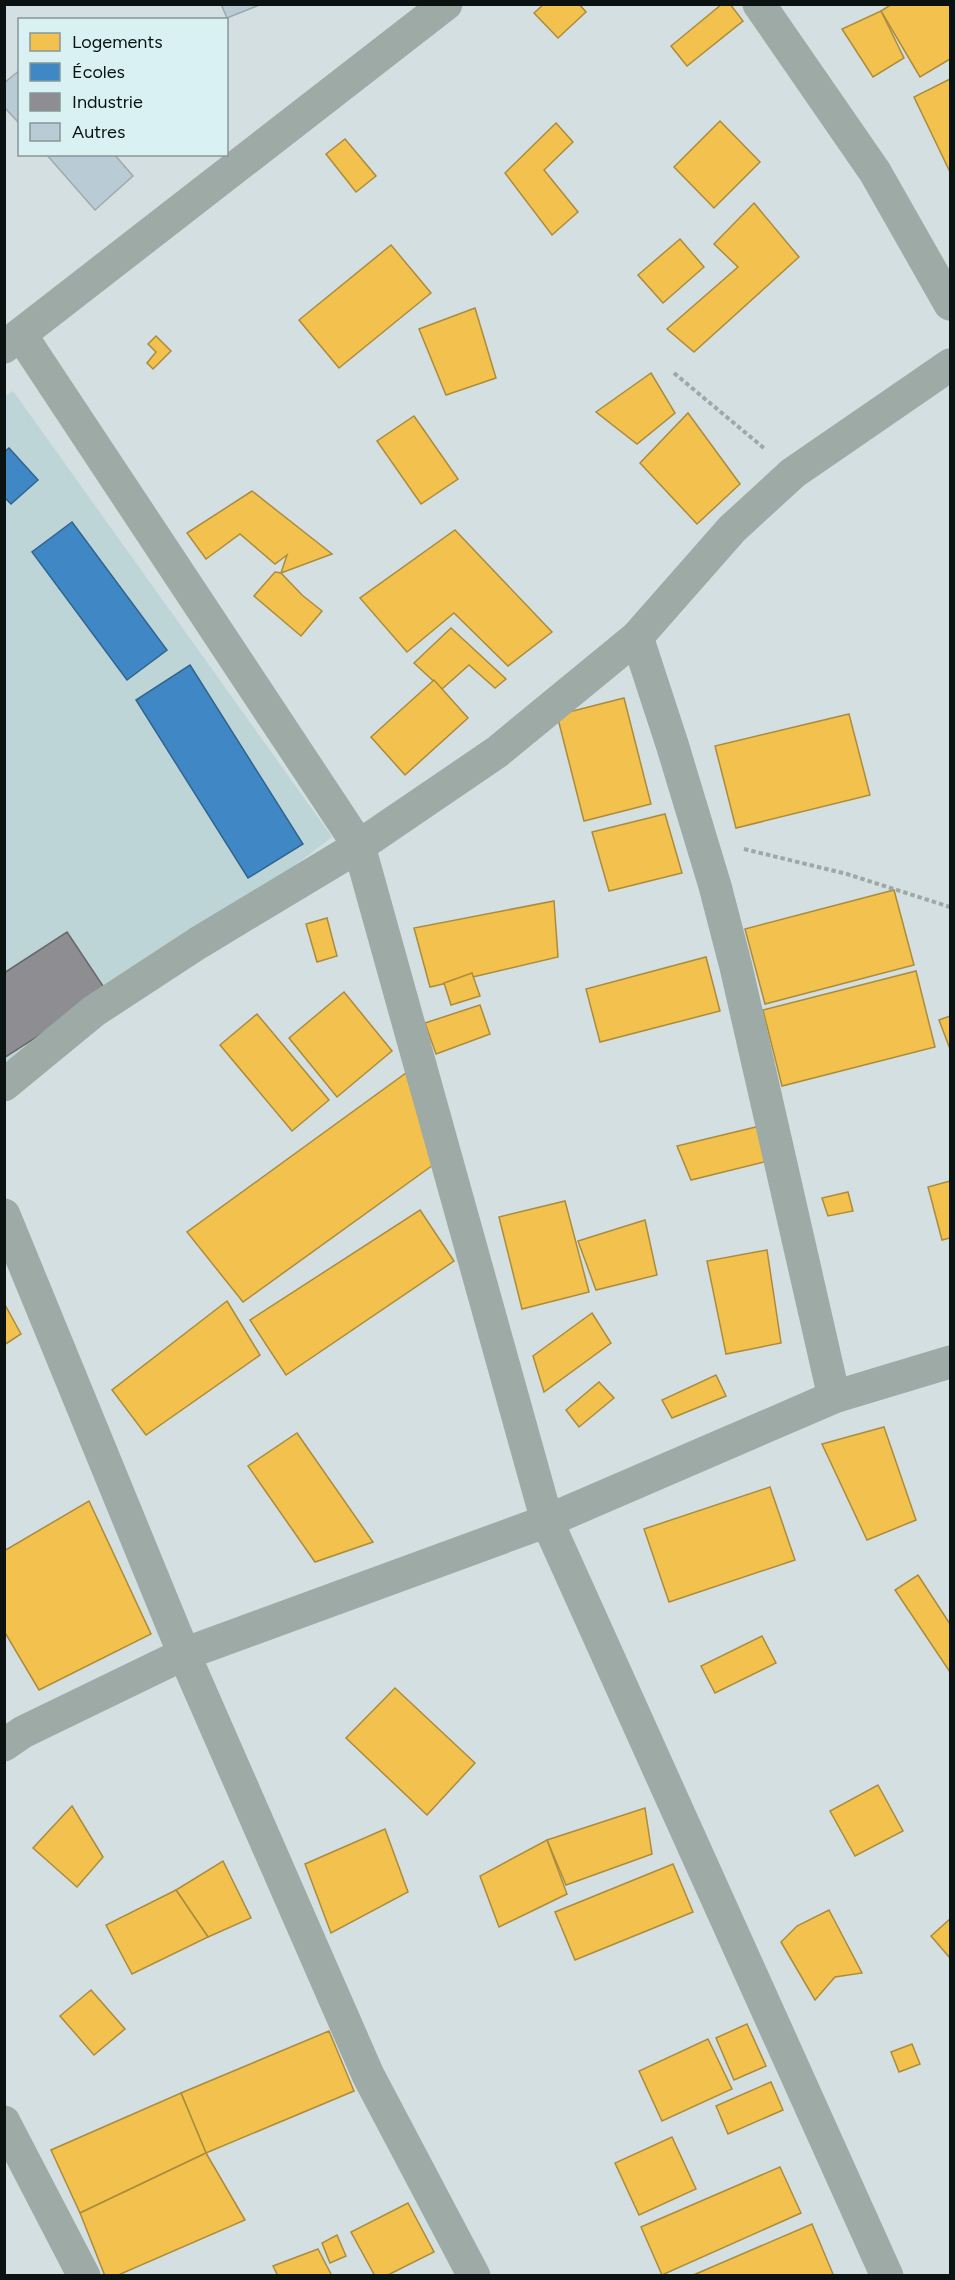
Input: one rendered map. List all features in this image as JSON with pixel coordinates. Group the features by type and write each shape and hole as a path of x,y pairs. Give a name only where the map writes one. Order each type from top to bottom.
{"street":[{"path":"446,4 13,341 359,846 547,1521 887,2276"},
{"path":"759,4 875,172 951,304"},
{"path":"4,1086 94,1011 198,943 359,846 497,752 637,637 732,529 793,472 951,365"},
{"path":"637,637 715,886 736,967 834,1396"},
{"path":"4,1215 184,1654 368,2075 474,2276"},
{"path":"4,1745 23,1732 184,1654 547,1521 834,1396 951,1362"},
{"path":"4,2122 84,2276"}],"path":[{"path":"674,373 793,472"},
{"path":"701,845 728,845 847,874 951,907"}],"shaded area":[{"path":"13,391 332,837 5,1088 4,397"}],"building: Logements":[{"path":"544,4 579,4 586,12 558,38 534,13"},
{"path":"722,4 730,4 743,21 687,66 671,46"},
{"path":"892,4 950,4 950,59 920,77 881,11"},
{"path":"881,11 904,58 873,77 842,29"},
{"path":"950,79 950,172 914,97"},
{"path":"720,121 760,162 714,208 674,167"},
{"path":"556,123 573,142 544,170 578,212 552,235 505,173"},
{"path":"345,139 376,176 356,192 326,154"},
{"path":"754,203 799,257 694,352 667,329 738,267 714,244"},
{"path":"680,239 704,267 663,303 638,275"},
{"path":"391,245 431,293 339,368 299,320"},
{"path":"475,308 496,378 446,395 419,329"},
{"path":"156,336 171,351 153,369 147,363 156,352 148,344"},
{"path":"651,373 675,413 637,444 596,412"},
{"path":"688,413 740,484 697,524 640,463"},
{"path":"414,416 458,479 421,504 377,441"},
{"path":"252,491 332,554 281,573 287,555 275,564 240,534 206,559 187,533"},
{"path":"455,530 552,632 508,666 454,613 407,652 360,598"},
{"path":"275,572 281,573 302,595 322,611 301,636 254,596"},
{"path":"451,628 506,679 495,688 469,665 442,689 414,663"},
{"path":"434,680 468,718 405,775 371,737"},
{"path":"624,698 651,804 584,821 557,715"},
{"path":"849,714 870,795 736,828 715,746"},
{"path":"665,814 682,873 609,891 592,832"},
{"path":"894,890 914,965 765,1004 745,929"},
{"path":"554,901 558,957 430,987 414,928"},
{"path":"327,918 337,956 317,962 306,924"},
{"path":"706,957 720,1011 600,1042 586,989"},
{"path":"916,971 935,1047 782,1086 763,1010"},
{"path":"472,973 480,996 451,1005 444,983"},
{"path":"344,992 392,1051 337,1097 289,1038"},
{"path":"480,1005 490,1034 436,1054 425,1023"},
{"path":"257,1014 329,1100 292,1131 220,1045"},
{"path":"950,1016 950,1049 939,1020"},
{"path":"406,1073 433,1165 243,1302 187,1232"},
{"path":"760,1126 768,1161 691,1180 677,1146"},
{"path":"950,1181 950,1238 942,1240 928,1187"},
{"path":"848,1192 853,1211 828,1216 822,1198"},
{"path":"565,1201 589,1292 522,1309 499,1217"},
{"path":"420,1210 454,1261 286,1375 250,1320"},
{"path":"645,1220 657,1275 596,1290 578,1241"},
{"path":"767,1250 781,1343 726,1354 707,1261"},
{"path":"227,1301 260,1355 146,1435 112,1390"},
{"path":"4,1303 21,1334 4,1345"},
{"path":"592,1313 611,1343 544,1392 533,1356"},
{"path":"716,1375 726,1396 672,1418 662,1400"},
{"path":"599,1382 614,1398 579,1427 566,1410"},
{"path":"884,1427 916,1520 867,1540 822,1444"},
{"path":"297,1433 373,1542 315,1562 248,1466"},
{"path":"770,1487 795,1560 669,1602 644,1529"},
{"path":"89,1501 151,1634 39,1690 4,1631 4,1551"},
{"path":"918,1575 950,1624 950,1672 895,1590"},
{"path":"762,1636 776,1663 715,1693 701,1666"},
{"path":"395,1688 475,1763 427,1815 346,1738"},
{"path":"878,1785 903,1831 855,1856 830,1811"},
{"path":"72,1806 103,1857 77,1887 33,1848"},
{"path":"645,1808 652,1854 566,1885 547,1840"},
{"path":"385,1829 408,1892 331,1933 305,1864"},
{"path":"547,1840 567,1894 499,1927 480,1876"},
{"path":"223,1861 251,1918 208,1937 176,1890"},
{"path":"673,1864 693,1912 575,1960 555,1912"},
{"path":"176,1890 208,1937 132,1974 106,1925"},
{"path":"829,1910 862,1973 835,1977 815,2000 781,1942 797,1926"},
{"path":"950,1919 950,1958 931,1936"},
{"path":"91,1990 125,2029 94,2055 60,2016"},
{"path":"747,2024 766,2066 734,2080 716,2038"},
{"path":"329,2031 354,2091 206,2153 181,2093"},
{"path":"708,2039 732,2089 662,2121 639,2071"},
{"path":"912,2044 920,2064 899,2072 891,2052"},
{"path":"771,2082 783,2110 728,2134 716,2106"},
{"path":"181,2093 206,2153 80,2213 51,2150"},
{"path":"672,2137 696,2189 639,2215 615,2163"},
{"path":"206,2153 245,2220 116,2276 105,2276 80,2213"},
{"path":"780,2167 801,2213 662,2275 641,2227"},
{"path":"408,2203 434,2252 386,2276 375,2276 351,2232"},
{"path":"812,2224 833,2274 828,2276 691,2276"},
{"path":"337,2235 346,2256 330,2263 322,2243"},
{"path":"318,2249 332,2276 278,2276 273,2266"}],"building: Écoles":[{"path":"9,448 38,480 11,504 4,497 4,452"},
{"path":"72,522 167,650 127,680 32,552"},
{"path":"190,665 303,844 248,878 136,700"}],"building: Industrie":[{"path":"67,932 107,992 4,1058 4,973"}],"building: Autres":[{"path":"221,4 262,4 227,18"},
{"path":"18,72 18,122 4,107 4,83"},
{"path":"48,156 116,156 133,176 95,210"}]}
